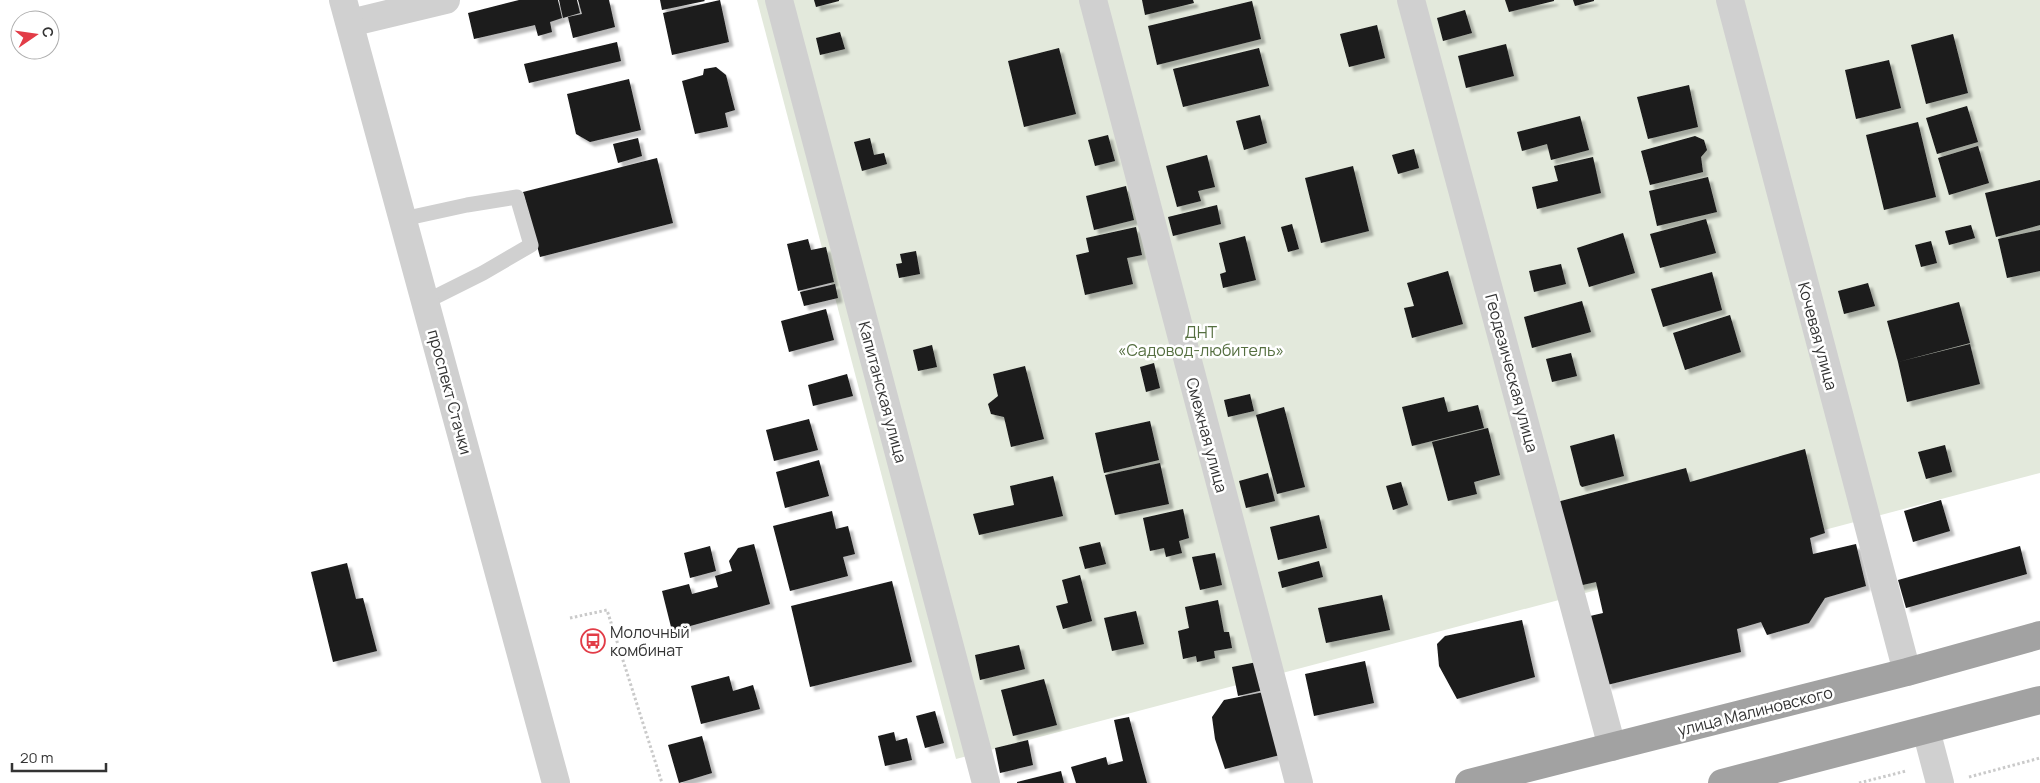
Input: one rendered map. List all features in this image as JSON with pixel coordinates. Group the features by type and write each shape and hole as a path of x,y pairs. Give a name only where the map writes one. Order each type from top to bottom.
{"highway":[{"name":"улица Малиновского","path":"1469,783 1907,672 2040,635"},
{"path":"1722,783 2040,700"}],"street":[{"path":"346,12 446,0"},
{"name":"Капитанская улица","path":"779,0 986,783"},
{"name":"Смежная улица","path":"1093,0 1299,783"},
{"name":"Геодезическая улица","path":"1412,0 1612,747"},
{"name":"Кочевая улица","path":"1730,0 1907,672"},
{"name":"проспект Стачки","path":"346,12 556,783"},
{"path":"1926,730 1946,775"}],"lane":[{"path":"403,219 467,205 517,198 531,245 483,273 425,302"}],"path":[{"path":"570,618 606,610 662,783"},
{"path":"1858,783 1946,775 2040,758"}],"green space":[{"name":"ДНТ «Садовод-любитель»","path":"757,0 2040,0 2040,473 956,759"}],"building":[{"path":"519,0 558,0 562,18 550,22 552,32 538,36 535,25 474,39 468,13"},
{"path":"559,0 577,0 580,13 563,18"},
{"path":"578,0 609,0 615,27 573,38 568,17 582,14"},
{"path":"660,0 704,0 705,1 662,10"},
{"path":"720,0 729,42 672,55 663,13"},
{"path":"814,0 839,0 839,1 816,7"},
{"path":"1142,0 1193,0 1194,3 1145,15"},
{"path":"1505,0 1554,0 1554,1 1509,12"},
{"path":"1573,0 1594,0 1594,1 1575,6"},
{"path":"1252,1 1261,39 1157,65 1148,26"},
{"path":"1465,10 1472,33 1443,41 1437,18"},
{"path":"1377,25 1385,58 1349,67 1340,34"},
{"path":"840,32 845,49 820,55 816,38"},
{"path":"1953,34 1968,93 1926,104 1911,45"},
{"path":"617,42 621,61 529,83 524,64"},
{"path":"1506,44 1514,76 1466,88 1458,56"},
{"path":"1059,48 1076,114 1024,127 1008,61"},
{"path":"1259,48 1269,86 1183,107 1173,69"},
{"path":"1889,60 1901,108 1856,119 1845,70"},
{"path":"716,67 726,75 735,110 725,113 728,127 695,134 682,81 703,75 704,69"},
{"path":"629,79 641,130 590,142 576,134 567,94"},
{"path":"1689,85 1698,127 1648,139 1637,97"},
{"path":"1967,106 1978,142 1937,154 1926,118"},
{"path":"1260,115 1267,143 1244,150 1236,121"},
{"path":"1580,116 1589,150 1551,160 1547,144 1522,151 1517,132"},
{"path":"1918,122 1936,197 1884,210 1866,135"},
{"path":"1108,135 1115,161 1095,166 1088,140"},
{"path":"1695,136 1704,140 1707,150 1701,157 1703,172 1650,185 1641,151"},
{"path":"638,138 642,156 618,163 613,144"},
{"path":"870,138 874,155 884,153 887,164 862,171 854,142"},
{"path":"1978,146 1989,183 1949,195 1938,158"},
{"path":"1414,149 1419,168 1398,174 1392,155"},
{"path":"1207,155 1215,187 1198,191 1201,201 1177,207 1166,166"},
{"path":"1593,157 1601,193 1537,209 1532,187 1558,181 1554,166"},
{"path":"657,158 673,223 540,257 523,192"},
{"path":"1353,166 1369,231 1321,243 1305,178"},
{"path":"1708,177 1717,212 1657,226 1649,191"},
{"path":"2040,180 2040,225 1996,237 1985,193"},
{"path":"1126,186 1134,220 1094,230 1086,196"},
{"path":"1217,205 1221,224 1173,236 1168,217"},
{"path":"1706,219 1716,253 1660,268 1650,234"},
{"path":"1292,224 1299,249 1288,252 1281,227"},
{"path":"1971,225 1975,238 1949,245 1945,231"},
{"path":"1136,227 1142,255 1127,258 1133,284 1085,295 1076,255 1089,252 1086,238"},
{"path":"2040,230 2040,271 2007,278 1998,239"},
{"path":"1623,233 1635,273 1589,287 1577,248"},
{"path":"1245,236 1256,280 1223,288 1220,274 1226,272 1219,243"},
{"path":"808,239 811,250 826,247 834,282 798,291 787,244"},
{"path":"1931,241 1937,263 1921,267 1915,245"},
{"path":"916,251 920,274 899,278 896,264 902,263 900,254"},
{"path":"1561,264 1566,284 1534,292 1529,271"},
{"path":"1448,271 1463,324 1412,338 1404,308 1414,306 1407,283"},
{"path":"1712,272 1722,310 1663,327 1651,289"},
{"path":"1868,283 1875,306 1844,314 1838,291"},
{"path":"835,284 838,298 804,306 800,292"},
{"path":"1582,301 1591,332 1532,348 1524,317"},
{"path":"1959,302 1970,343 1898,362 1887,321"},
{"path":"826,309 834,340 789,352 781,321"},
{"path":"1730,315 1741,352 1685,370 1673,333"},
{"path":"1970,344 1980,384 1907,402 1898,362"},
{"path":"932,345 937,367 918,371 913,350"},
{"path":"1571,353 1577,376 1552,382 1546,359"},
{"path":"1154,363 1160,388 1146,392 1140,367"},
{"path":"1025,366 1044,439 1011,447 1004,417 991,414 988,404 998,396 993,374"},
{"path":"847,374 853,396 813,406 808,385"},
{"path":"1250,394 1254,411 1228,417 1224,400"},
{"path":"1444,397 1448,412 1478,405 1484,428 1412,446 1402,407"},
{"path":"1284,407 1305,487 1277,494 1256,415"},
{"path":"809,419 818,450 774,461 766,430"},
{"path":"1150,421 1159,460 1104,473 1095,433"},
{"path":"1488,428 1500,475 1474,482 1477,494 1448,501 1432,442"},
{"path":"1614,434 1624,476 1582,487 1570,446"},
{"path":"1945,445 1952,472 1926,479 1918,452"},
{"path":"1805,449 1825,533 1810,538 1813,554 1856,544 1866,586 1825,598 1809,623 1767,635 1761,622 1737,629 1741,652 1607,685 1590,616 1603,613 1596,582 1578,586 1557,502 1686,468 1690,482"},
{"path":"819,460 829,496 785,508 776,472"},
{"path":"1160,463 1169,504 1115,515 1105,475"},
{"path":"1268,473 1275,501 1246,508 1239,481"},
{"path":"1053,476 1063,516 979,535 973,514 1014,505 1010,486"},
{"path":"1401,482 1408,505 1393,510 1386,486"},
{"path":"1941,500 1950,531 1913,542 1904,511"},
{"path":"1183,509 1189,538 1179,541 1182,553 1166,557 1164,548 1150,551 1143,518"},
{"path":"832,511 836,529 848,526 855,554 843,557 848,576 790,591 773,526"},
{"path":"1319,515 1327,548 1278,560 1270,527"},
{"path":"1100,542 1106,564 1085,569 1079,547"},
{"path":"754,544 770,604 672,631 662,591 689,584 692,594 718,587 715,576 732,571 729,561 738,548"},
{"path":"710,546 716,571 690,578 684,553"},
{"path":"2020,546 2027,574 1906,608 1898,580"},
{"path":"1215,553 1222,585 1200,590 1192,557"},
{"path":"1319,561 1323,577 1282,588 1278,572"},
{"path":"347,563 356,599 363,598 377,651 333,662 311,572"},
{"path":"1080,575 1092,621 1063,629 1056,606 1068,603 1062,580"},
{"path":"892,581 912,662 810,687 791,606"},
{"path":"1382,595 1390,630 1326,643 1318,608"},
{"path":"1218,600 1224,632 1229,632 1232,648 1214,651 1215,658 1197,662 1196,656 1183,659 1178,631 1189,628 1185,607"},
{"path":"1136,611 1144,644 1112,651 1104,618"},
{"path":"1522,620 1535,677 1457,699 1439,666 1437,644 1445,636"},
{"path":"1019,645 1025,669 980,680 975,655"},
{"path":"1262,661 1268,689 1238,696 1232,667"},
{"path":"1365,661 1374,703 1314,716 1305,674"},
{"path":"729,676 733,691 753,685 760,709 701,724 691,686"},
{"path":"1044,679 1057,725 1013,736 1001,690"},
{"path":"1269,691 1284,754 1225,769 1215,739 1212,717 1224,700"},
{"path":"935,711 944,743 925,748 916,716"},
{"path":"1129,717 1147,783 1076,783 1071,767 1106,757 1108,765 1123,761 1114,720"},
{"path":"894,732 896,741 907,738 912,760 885,766 878,736"},
{"path":"702,736 712,773 679,783 668,745"},
{"path":"1028,740 1033,765 1000,773 995,748"},
{"path":"1061,771 1064,783 1017,783 1017,782"}],"place":[{"name":"Молочный комбинат","path":"593,641"}]}
